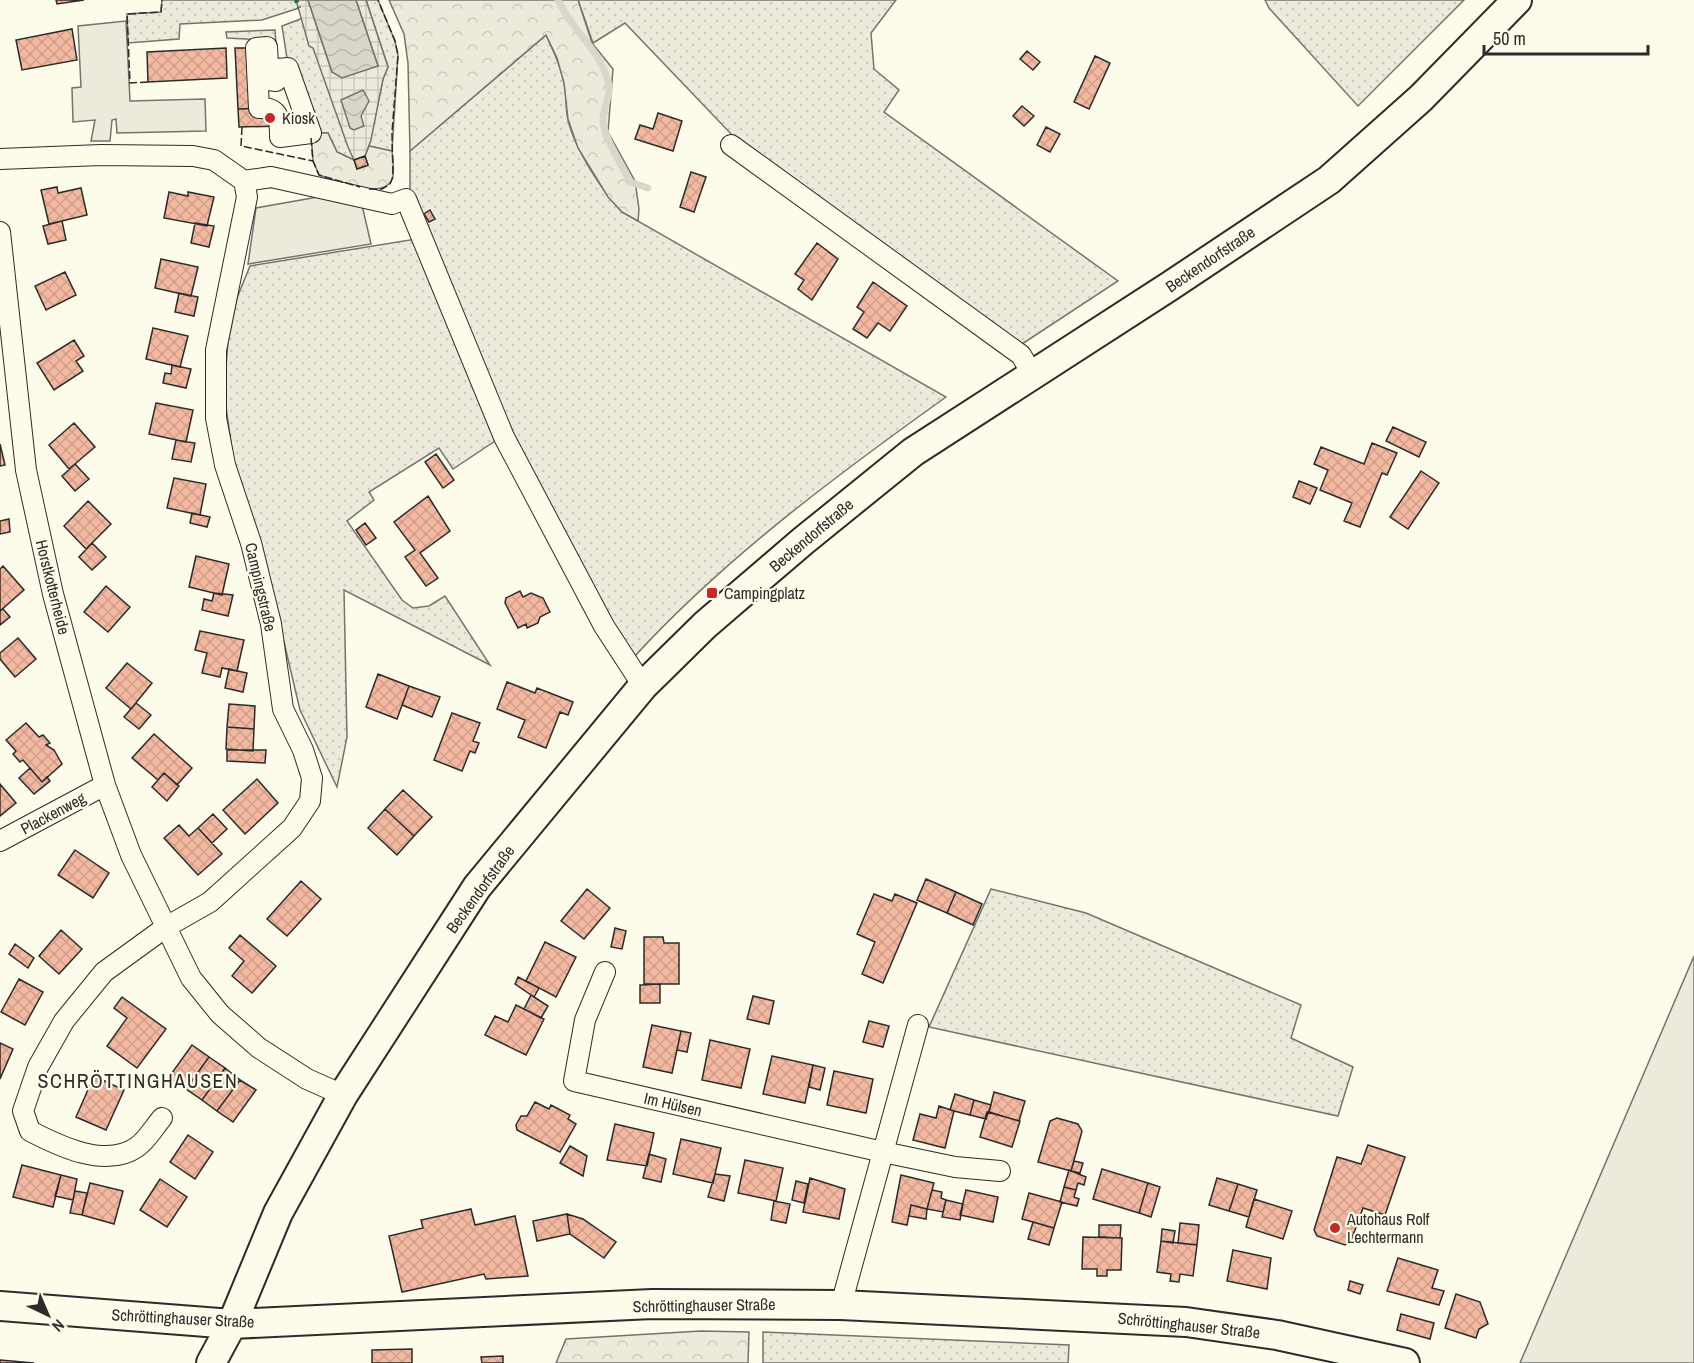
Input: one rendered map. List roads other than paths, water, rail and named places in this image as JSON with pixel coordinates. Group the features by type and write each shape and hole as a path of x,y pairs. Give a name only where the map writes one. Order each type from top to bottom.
{"street":[{"name":"Beckendorfstraße","path":"211,1363 232,1324 278,1213 343,1095 477,887 643,686 705,625 802,541 913,452 1329,180 1421,98 1517,0"},
{"path":"267,47 271,82 279,79 278,69 288,68 311,133 280,137 279,116 273,110 259,108 256,48 267,47"},
{"path":"731,146 1021,355 1032,374"},
{"path":"0,159 194,156 214,160 244,181 271,177 392,204 406,199 504,437 604,626 643,686"},
{"name":"Campingstraße","path":"166,927 210,902 292,828 310,801 311,794 312,778 303,750 283,709 271,624 251,543 225,465 216,418 216,350 246,212 244,181"},
{"name":"Horstkotterheide","path":"0,232 26,470 53,594 105,785 131,855 191,978 220,1014 259,1048 307,1079 343,1095"},
{"name":"Plackenweg","path":"0,841 105,785"},
{"path":"162,1118 138,1147 116,1154 86,1154 30,1131 23,1111 38,1067 64,1021 104,972 166,927"},
{"name":"Im Hülsen","path":"605,972 585,1020 574,1081 883,1152 955,1167 1000,1171"},
{"path":"841,1305 918,1025"},
{"name":"Schröttinghauser Straße","path":"0,1306 232,1324 652,1304 841,1305 1186,1322 1277,1335 1405,1363"}],"water":[{"path":"308,0 356,0 378,66 342,78 332,72"},
{"path":"363,90 369,101 361,116 364,126 354,130 350,128 341,100"}],"waterway":[{"path":"558,0 597,57 609,83 603,124 613,150 630,182 648,188"}],"place":[{"name":"Kiosk","path":"270,118"},
{"name":"Campingplatz","path":"712,593"},
{"name":"Autohaus Rolf Lechtermann","path":"1335,1228"}],"district":[{"name":"SCHRÖTTINGHAUSEN","path":"138,1080"}]}
